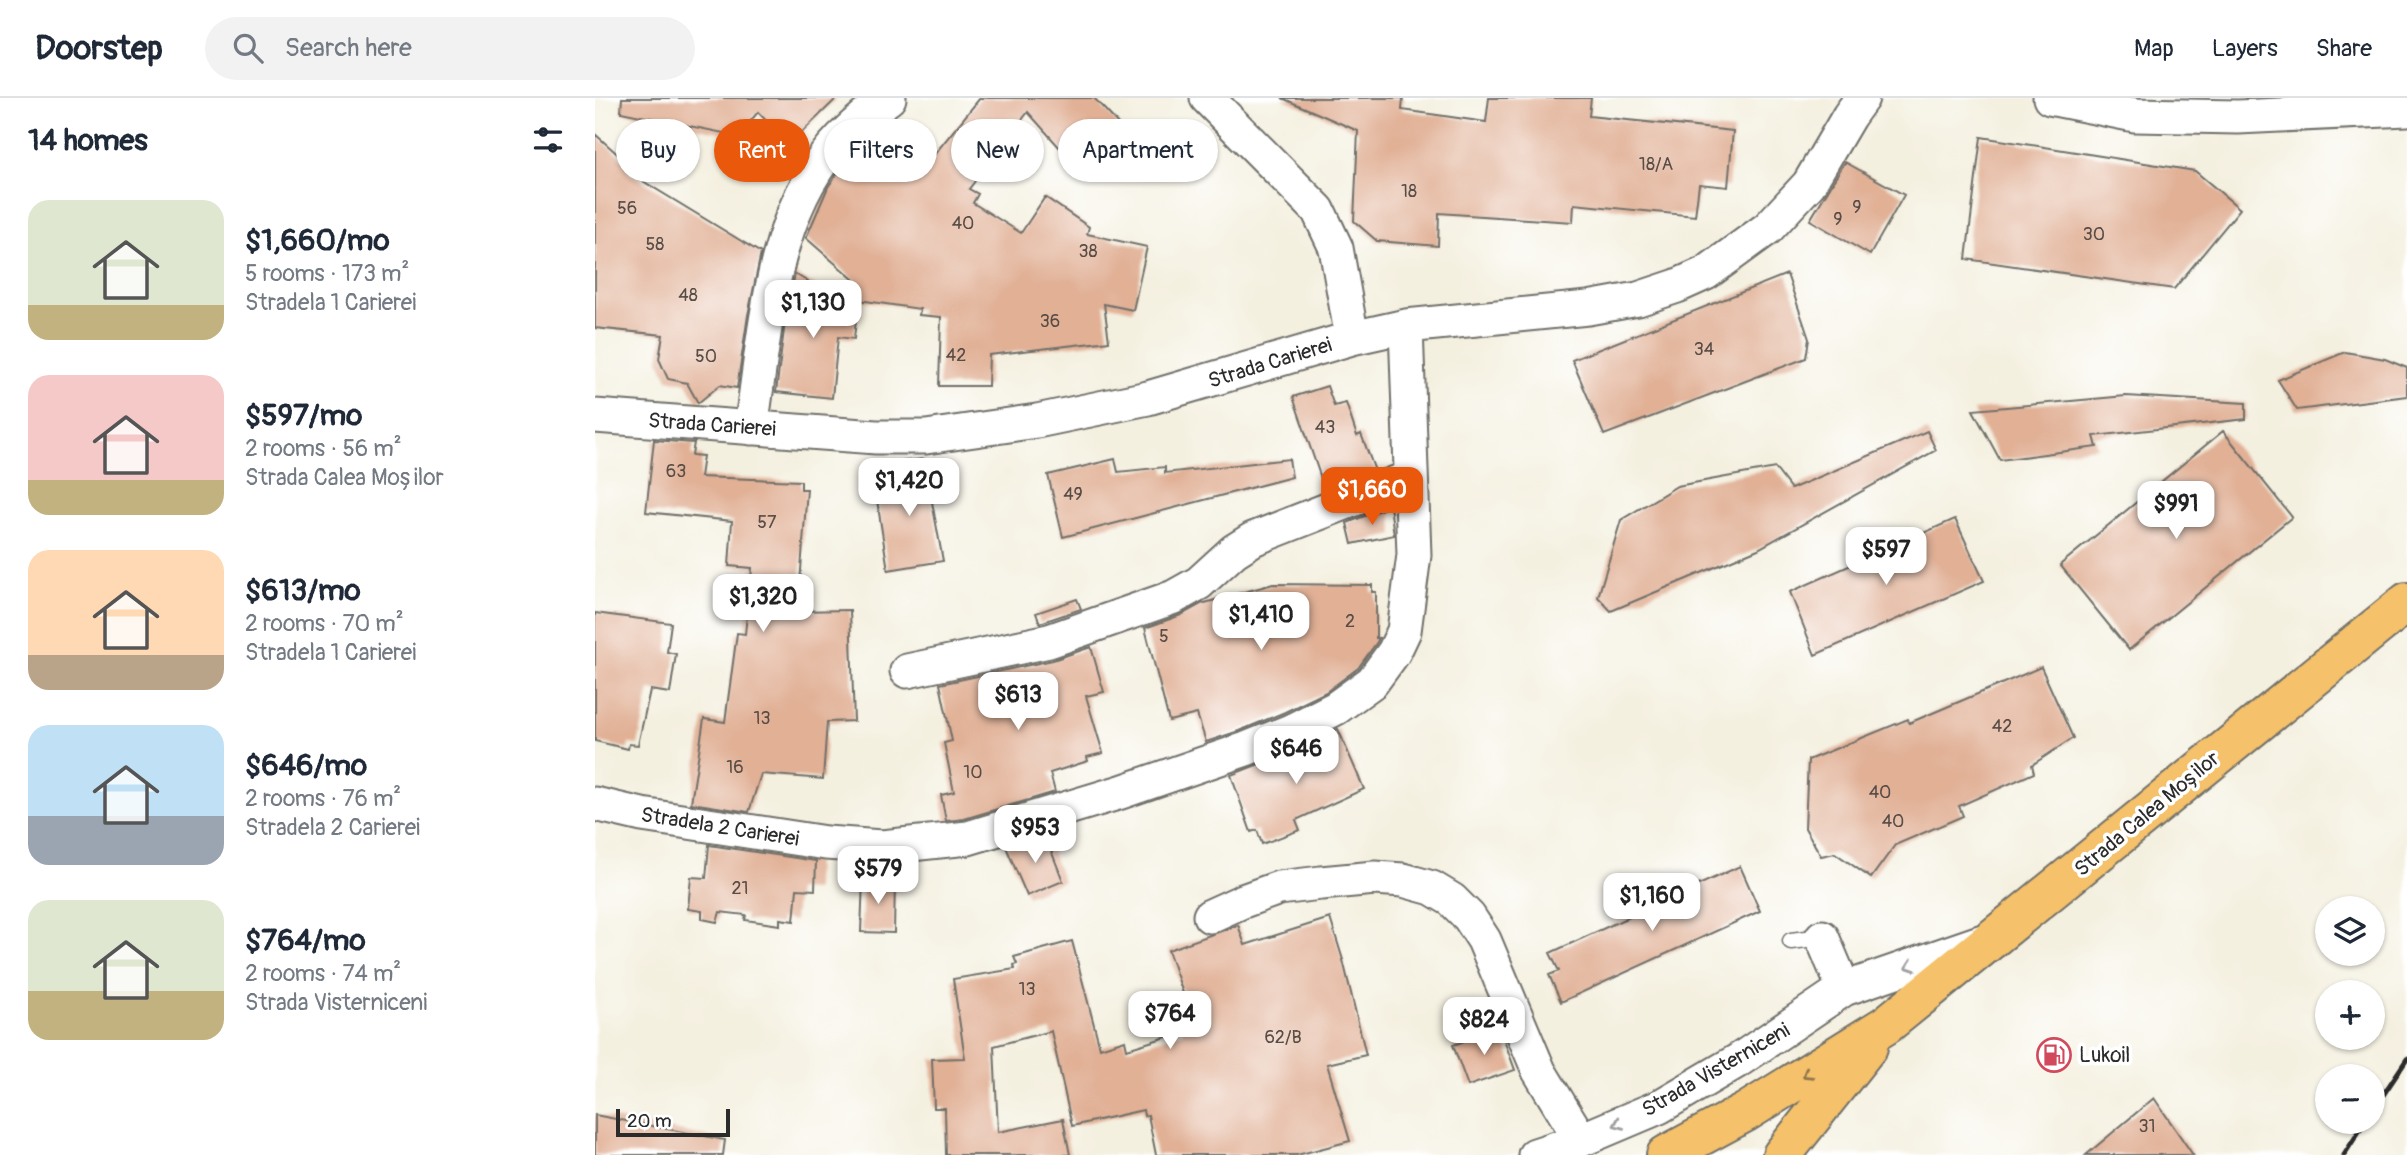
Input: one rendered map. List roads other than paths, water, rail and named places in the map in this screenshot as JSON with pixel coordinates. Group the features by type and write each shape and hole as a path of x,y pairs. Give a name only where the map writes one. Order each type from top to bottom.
{"main road":[{"name":"Strada Calea Moșilor","path":"1886,1025 2407,602"},
{"path":"1666,1155 1747,1112 1886,1025"},
{"path":"1782,1155 1886,1025"}],"street":[{"path":"751,428 774,283 785,234 806,186 832,148 861,118 889,98"},
{"path":"1207,98 1318,210 1336,248 1352,338"},
{"name":"Strada Carierei","path":"595,416 876,437 926,437 1037,421 1193,386 1352,338 1406,326 1588,308 1639,299 1706,273 1768,228 1809,184 1862,98"},
{"path":"2050,98 2135,115 2238,117 2407,108"},
{"name":"Stradela 2 Carierei","path":"595,803 642,815 827,843 882,847 968,838 1121,792 1246,749 1293,730 1336,708 1372,682 1394,652 1404,631 1414,555 1406,326"},
{"path":"907,671 1049,641 1174,597 1199,583 1234,551 1253,539 1411,477"},
{"path":"1210,916 1279,888 1321,883 1394,879 1432,888 1452,900 1484,940 1539,1071 1581,1140"},
{"name":"Strada Visterniceni","path":"1535,1155 1581,1140 1659,1107 1793,1025 1844,989 1998,936"},
{"path":"1807,939 1844,989"}],"railway":[{"path":"2385,1092 2407,1059"},
{"path":"2344,1155 2357,1134"}],"place":[{"name":"Lukoil","path":"2054,1055"}]}
